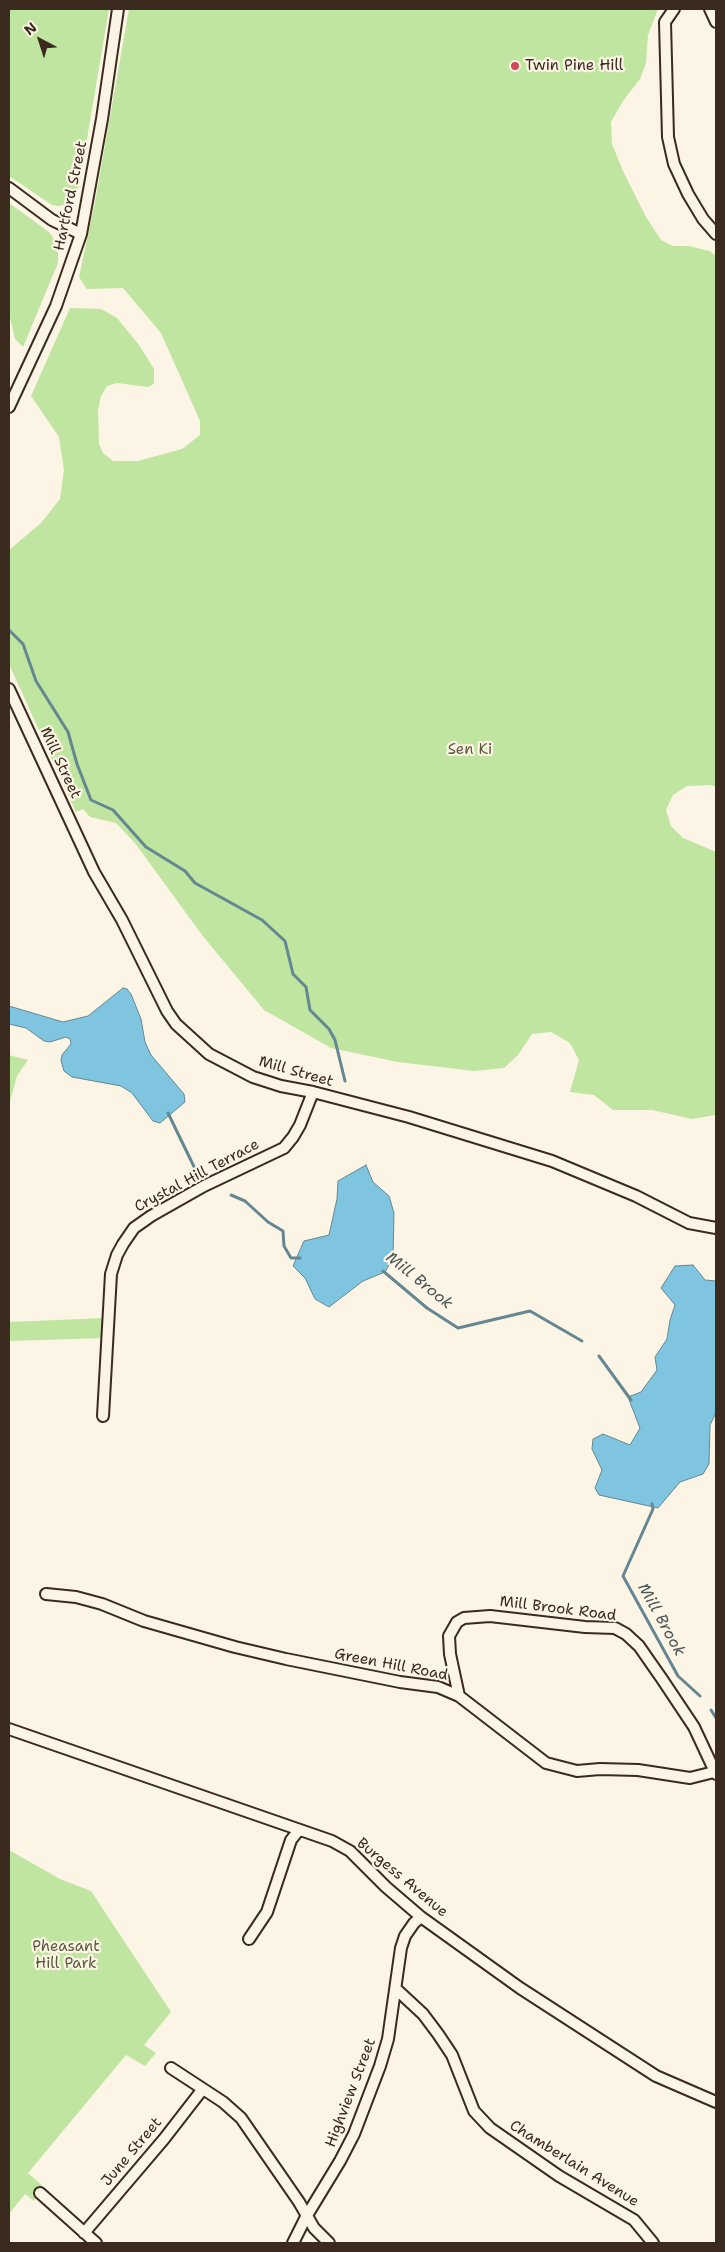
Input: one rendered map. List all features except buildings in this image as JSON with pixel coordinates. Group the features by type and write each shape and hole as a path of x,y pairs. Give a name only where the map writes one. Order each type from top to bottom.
{"street":[{"name":"Hartford Street","path":"9,407 56,306 81,234 102,119 118,9"},
{"path":"674,9 665,22 668,137 674,164 688,194 703,219 716,234"},
{"path":"710,9 716,22"},
{"path":"9,188 52,220 81,234"},
{"name":"Mill Street","path":"9,688 94,872 122,920 176,1024 209,1054 253,1076 281,1086 313,1092 409,1118 552,1161 636,1196 689,1223 716,1228"},
{"name":"Crystal Hill Terrace","path":"103,1416 111,1274 122,1244 134,1228 151,1216 204,1186 284,1148 300,1125 313,1092"},
{"name":"Green Hill Road","path":"46,1594 76,1597 102,1604 144,1621 235,1647 372,1676 438,1687 459,1696 546,1763 578,1771 600,1769 638,1770 690,1778 715,1773"},
{"name":"Mill Brook Road","path":"459,1696 450,1654 449,1636 457,1622 464,1618 490,1616 615,1628 626,1634 639,1646 662,1679 694,1727 715,1773"},
{"name":"Burgess Avenue","path":"9,1730 332,1841 350,1851 386,1887 421,1917 520,1988 656,2076 716,2102"},
{"path":"249,1939 267,1912 292,1840 299,1830"},
{"name":"Highview Street","path":"293,2243 354,2134 380,2066 388,2039 401,1948 405,1936 421,1917"},
{"name":"Chamberlain Avenue","path":"396,1989 423,2014 438,2034 452,2056 474,2111 490,2128 559,2176 634,2220 653,2243"},
{"path":"171,2068 223,2102 241,2118 299,2202 306,2217 329,2243"},
{"name":"June Street","path":"84,2233 164,2139 202,2090"},
{"path":"40,2193 96,2243"}],"green space":[{"path":"9,9 109,9 79,186 70,204 52,205 9,176"},
{"name":"Sen Ki","path":"129,9 658,9 648,35 646,63 640,79 623,101 611,122 612,144 646,217 661,240 673,246 689,246 710,251 716,256 716,787 711,785 687,786 673,795 666,810 671,826 683,838 716,852 715,1115 692,1119 652,1110 613,1110 594,1095 570,1092 579,1060 570,1043 551,1032 532,1034 518,1055 504,1068 474,1071 398,1062 331,1048 264,1010 202,935 135,843 116,823 90,817 83,809 76,812 9,664 9,550 41,523 60,499 64,470 59,437 31,396 70,308 101,309 117,318 139,345 154,369 154,383 149,387 117,383 107,386 101,396 98,410 99,444 103,453 113,461 138,461 182,449 200,435 200,421 161,333 123,288 87,289 79,277 95,202"},
{"path":"9,203 49,232 58,244 58,263 23,347 15,339 10,317"},
{"path":"9,1055 28,1060 17,1076 9,1105"},
{"path":"105,1318 107,1338 9,1341 9,1322"},
{"name":"Pheasant Hill Park","path":"9,1850 60,1879 91,1891 171,2012 144,2045 156,2053 145,2066 126,2055 28,2173 45,2188 34,2201 25,2194 9,2214"}],"water":[{"path":"123,988 127,989 131,994 141,1019 145,1042 151,1055 184,1094 185,1102 160,1123 153,1121 132,1093 121,1086 72,1077 64,1071 61,1061 62,1055 71,1044 70,1039 66,1037 50,1042 44,1041 26,1028 9,1024 9,1006 63,1022 88,1016"},
{"path":"366,1165 373,1182 389,1196 394,1213 393,1258 385,1272 363,1281 329,1307 315,1299 305,1278 293,1266 304,1241 329,1235 337,1199 338,1181"},
{"path":"693,1265 705,1280 716,1281 716,1413 710,1425 709,1464 703,1474 680,1482 658,1508 599,1495 595,1488 602,1470 592,1449 593,1439 603,1434 630,1445 640,1428 628,1397 641,1392 657,1370 655,1357 667,1339 675,1305 661,1288 675,1266"}],"waterway":[{"path":"9,630 23,644 36,681 68,732 77,764 91,800 113,810 146,847 185,871 195,883 262,920 285,941 293,974 306,987 310,1010 329,1029 335,1040 345,1081"},
{"name":"Mill Brook","path":"168,1113 199,1177"},
{"name":"Mill Brook","path":"231,1195 245,1201 268,1222 283,1231 284,1246 291,1258 300,1258"},
{"name":"Mill Brook","path":"383,1271 427,1308 458,1328 530,1311 582,1341"},
{"name":"Mill Brook","path":"599,1356 631,1400"},
{"name":"Mill Brook","path":"652,1504 653,1509 623,1576 678,1676 700,1696"},
{"name":"Mill Brook","path":"711,1710 716,1718"}],"place":[{"name":"Twin Pine Hill","path":"515,66"}]}
